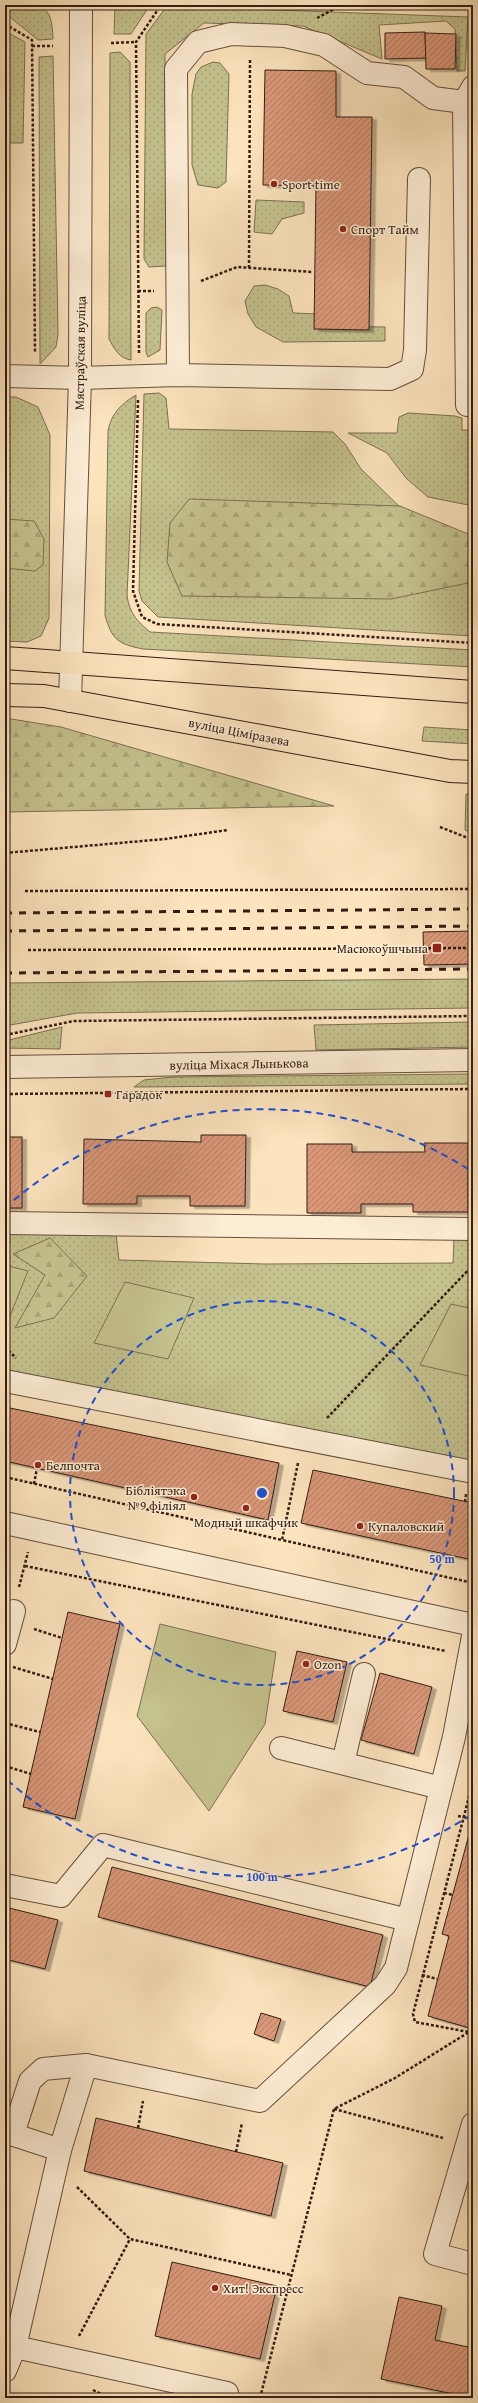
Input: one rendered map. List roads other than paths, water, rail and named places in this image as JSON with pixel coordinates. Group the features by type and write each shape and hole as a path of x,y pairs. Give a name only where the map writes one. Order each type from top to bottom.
{"main road":[{"path":"5,658 473,692"},
{"name":"вуліца Ціміразева","path":"5,695 44,696 450,771 473,772"}],"street":[{"name":"Мястраўская вуліца","path":"70,701 80,378 81,5"},
{"path":"178,375 176,69 198,42 231,34 277,36 324,45 367,72 404,77 433,98 468,95 467,405 473,405"},
{"path":"5,376 80,378 178,375 390,380 412,369 415,350 419,179"},
{"name":"вуліца Міхася Лынькова","path":"5,1067 473,1060"},
{"path":"5,1223 473,1229"},
{"path":"5,1381 473,1472"},
{"path":"5,1523 473,1625"},
{"path":"5,1644 14,1611"},
{"path":"60,2150 9,2133 30,2082 43,2069 86,2065 247,2097 260,2101 385,1986 396,1968 454,1737 471,1646"},
{"path":"343,1763 364,1674"},
{"path":"281,1748 441,1788"},
{"path":"5,1885 61,1896 103,1845 408,1920"},
{"path":"5,2371 15,2347 60,2150 86,2065"},
{"path":"470,2134 436,2254 473,2264"},
{"path":"15,2347 227,2393"}],"railway":[{"path":"5,913 473,909"},
{"path":"5,931 473,926"},
{"path":"5,973 473,969"}],"place":[{"name":"Sport time","path":"274,184"},
{"name":"Спорт Тайм","path":"343,229"},
{"name":"Масюкоўшчына","path":"437,948"},
{"name":"Гарадок","path":"108,1094"},
{"name":"Белпочта","path":"38,1465"},
{"name":"Бібліятэка №9 філіял","path":"194,1497"},
{"name":"Модный шкафчик","path":"246,1508"},
{"name":"Купаловский","path":"360,1526"},
{"name":"Ozon","path":"306,1664"},
{"name":"Хит! Экспресс","path":"215,2288"}]}
